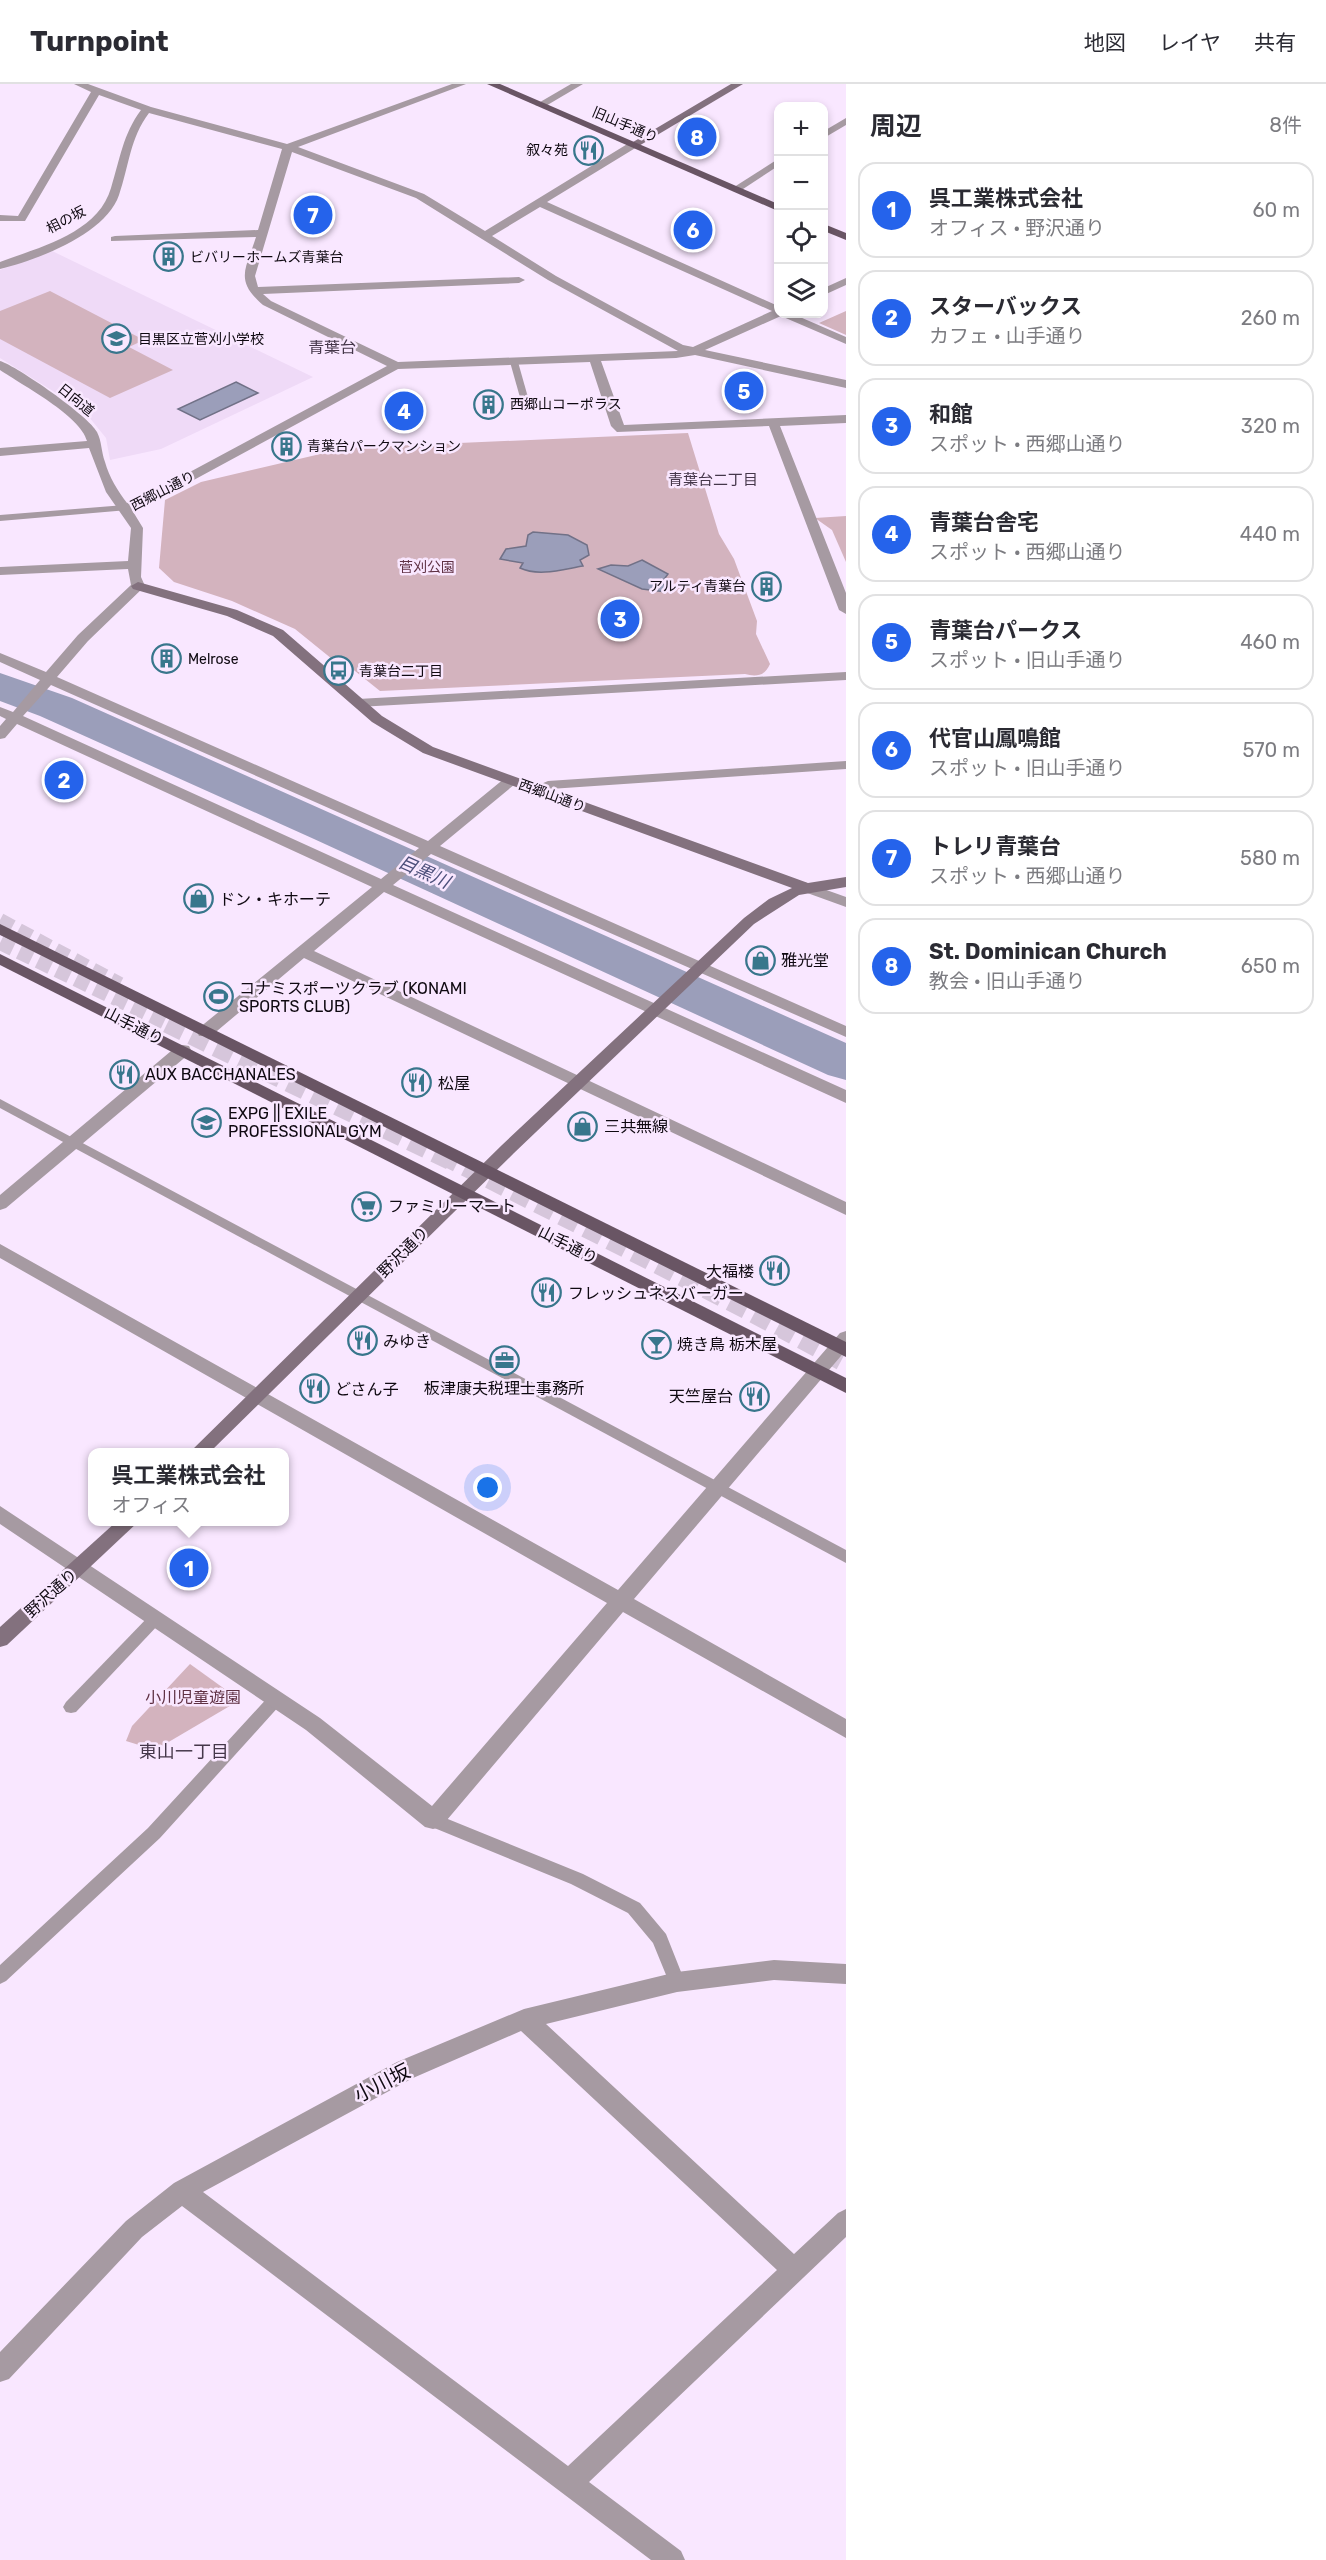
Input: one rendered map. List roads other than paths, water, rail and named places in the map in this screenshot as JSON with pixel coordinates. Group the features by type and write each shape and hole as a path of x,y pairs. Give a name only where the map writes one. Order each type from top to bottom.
{"main road":[{"name":"旧山手通り","path":"492,84 774,206"},
{"path":"828,229 846,237"},
{"name":"山手通り","path":"0,929 487,1172 843,1345"},
{"name":"山手通り","path":"0,959 846,1386"}],"street":[{"path":"79,84 147,109 288,147 420,196 552,278 679,348 846,384"},
{"path":"288,147 461,84"},
{"path":"540,105 578,84"},
{"path":"483,237 738,84"},
{"path":"0,218 21,219 96,91"},
{"name":"相の坂","path":"0,266 62,241 99,219 113,201 133,126 147,109"},
{"path":"828,132 846,121"},
{"path":"288,147 249,276 253,291 273,307 396,366 595,360 692,352 774,314"},
{"path":"736,189 774,165"},
{"path":"541,203 774,310"},
{"path":"115,238 263,232"},
{"path":"253,291 519,280"},
{"path":"828,290 846,281"},
{"path":"794,318 846,341"},
{"path":"595,360 617,426 621,429 846,419"},
{"name":"日向道","path":"0,365 60,404 91,432 96,444 99,464 108,483 125,508"},
{"name":"西郷山通り","path":"396,366 151,498 125,508 137,528 134,577 138,586 214,607 268,628 288,640 358,703 392,730 428,750 846,902"},
{"path":"773,422 846,610"},
{"path":"0,452 48,450 96,444"},
{"path":"0,571 135,565"},
{"path":"0,735 83,638 138,586"},
{"path":"0,657 697,970 846,1032"},
{"path":"358,703 846,676"},
{"path":"0,711 17,716 388,883 846,1097"},
{"path":"534,790 548,785 846,765"},
{"path":"205,1032 429,850 510,781"},
{"path":"697,970 776,900 804,887 846,882"},
{"path":"304,952 846,1209"},
{"name":"野沢通り","path":"204,1448 464,1193 697,970"},
{"path":"0,1204 183,1050"},
{"path":"0,1250 846,1729"},
{"path":"0,1514 78,1569 313,1724 433,1820 817,1371 843,1345"},
{"name":"野沢通り","path":"0,1639 123,1526"},
{"name":"小川坂","path":"0,2370 134,2229 182,2191 405,2070 524,2019 677,1982 774,1970 846,1974"},
{"path":"524,2019 794,2270"},
{"path":"182,2191 672,2560"},
{"path":"570,2482 846,2221"}],"lane":[{"path":"514,362 527,408"},
{"path":"0,519 125,508"},
{"path":"0,1103 846,1557"},
{"path":"71,1707 155,1619"},
{"path":"0,1976 154,1833 276,1699"},
{"path":"433,1820 577,1879 634,1908 660,1939 677,1982"}],"water":[{"path":"236,382 258,393 200,420 178,409"},
{"path":"533,532 568,535 587,545 589,555 580,560 583,566 543,572 527,571 520,568 523,563 500,559 506,549 526,546 528,535"},
{"path":"642,560 668,574 662,582 667,589 666,592 642,589 598,569 611,565 628,566"}],"waterway":[{"name":"目黒川","path":"0,686 56,707 331,829 846,1063"}],"tunnel":[{"path":"0,920 120,984"},
{"path":"0,943 170,1025"},
{"path":"167,1024 450,1161"},
{"path":"441,1155 746,1310 846,1364"}],"place":[{"name":"St. Dominican Church","path":"697,137"},
{"name":"叙々苑","path":"589,150"},
{"name":"トレリ青葉台","path":"313,215"},
{"name":"代官山鳳鳴館","path":"693,230"},
{"name":"ビバリーホームズ青葉台","path":"169,257"},
{"name":"目黒区立菅刈小学校","path":"117,339"},
{"name":"青葉台パークス","path":"744,391"},
{"name":"西郷山コーポラス","path":"489,404"},
{"name":"青葉台舎宅","path":"404,411"},
{"name":"青葉台パークマンション","path":"286,446"},
{"name":"アルティ青葉台","path":"767,586"},
{"name":"和館","path":"620,619"},
{"name":"Melrose","path":"167,659"},
{"name":"青葉台二丁目","path":"338,671"},
{"name":"スターバックス","path":"64,780"},
{"name":"ドン・キホーテ","path":"198,899"},
{"name":"雅光堂","path":"760,960"},
{"name":"コナミスポーツクラブ (KONAMI SPORTS CLUB)","path":"218,997"},
{"name":"AUX BACCHANALES","path":"124,1074"},
{"name":"松屋","path":"417,1083"},
{"name":"EXPG || EXILE PROFESSIONAL GYM","path":"207,1122"},
{"name":"三共無線","path":"583,1126"},
{"name":"ファミリーマート","path":"367,1206"},
{"name":"大福楼","path":"775,1271"},
{"name":"フレッシュネスバーガー","path":"547,1293"},
{"name":"みゆき","path":"362,1341"},
{"name":"焼き鳥 栃木屋","path":"656,1344"},
{"name":"板津康夫税理士事務所","path":"504,1360"},
{"name":"どさん子","path":"314,1389"},
{"name":"天竺屋台","path":"754,1396"},
{"name":"呉工業株式会社","path":"189,1568"}],"district":[{"name":"青葉台","path":"332,347"},
{"name":"青葉台二丁目","path":"713,480"},
{"name":"東山一丁目","path":"184,1752"}],"park label":[{"name":"菅刈公園","path":"427,567"},
{"name":"小川児童遊園","path":"193,1697"}]}
